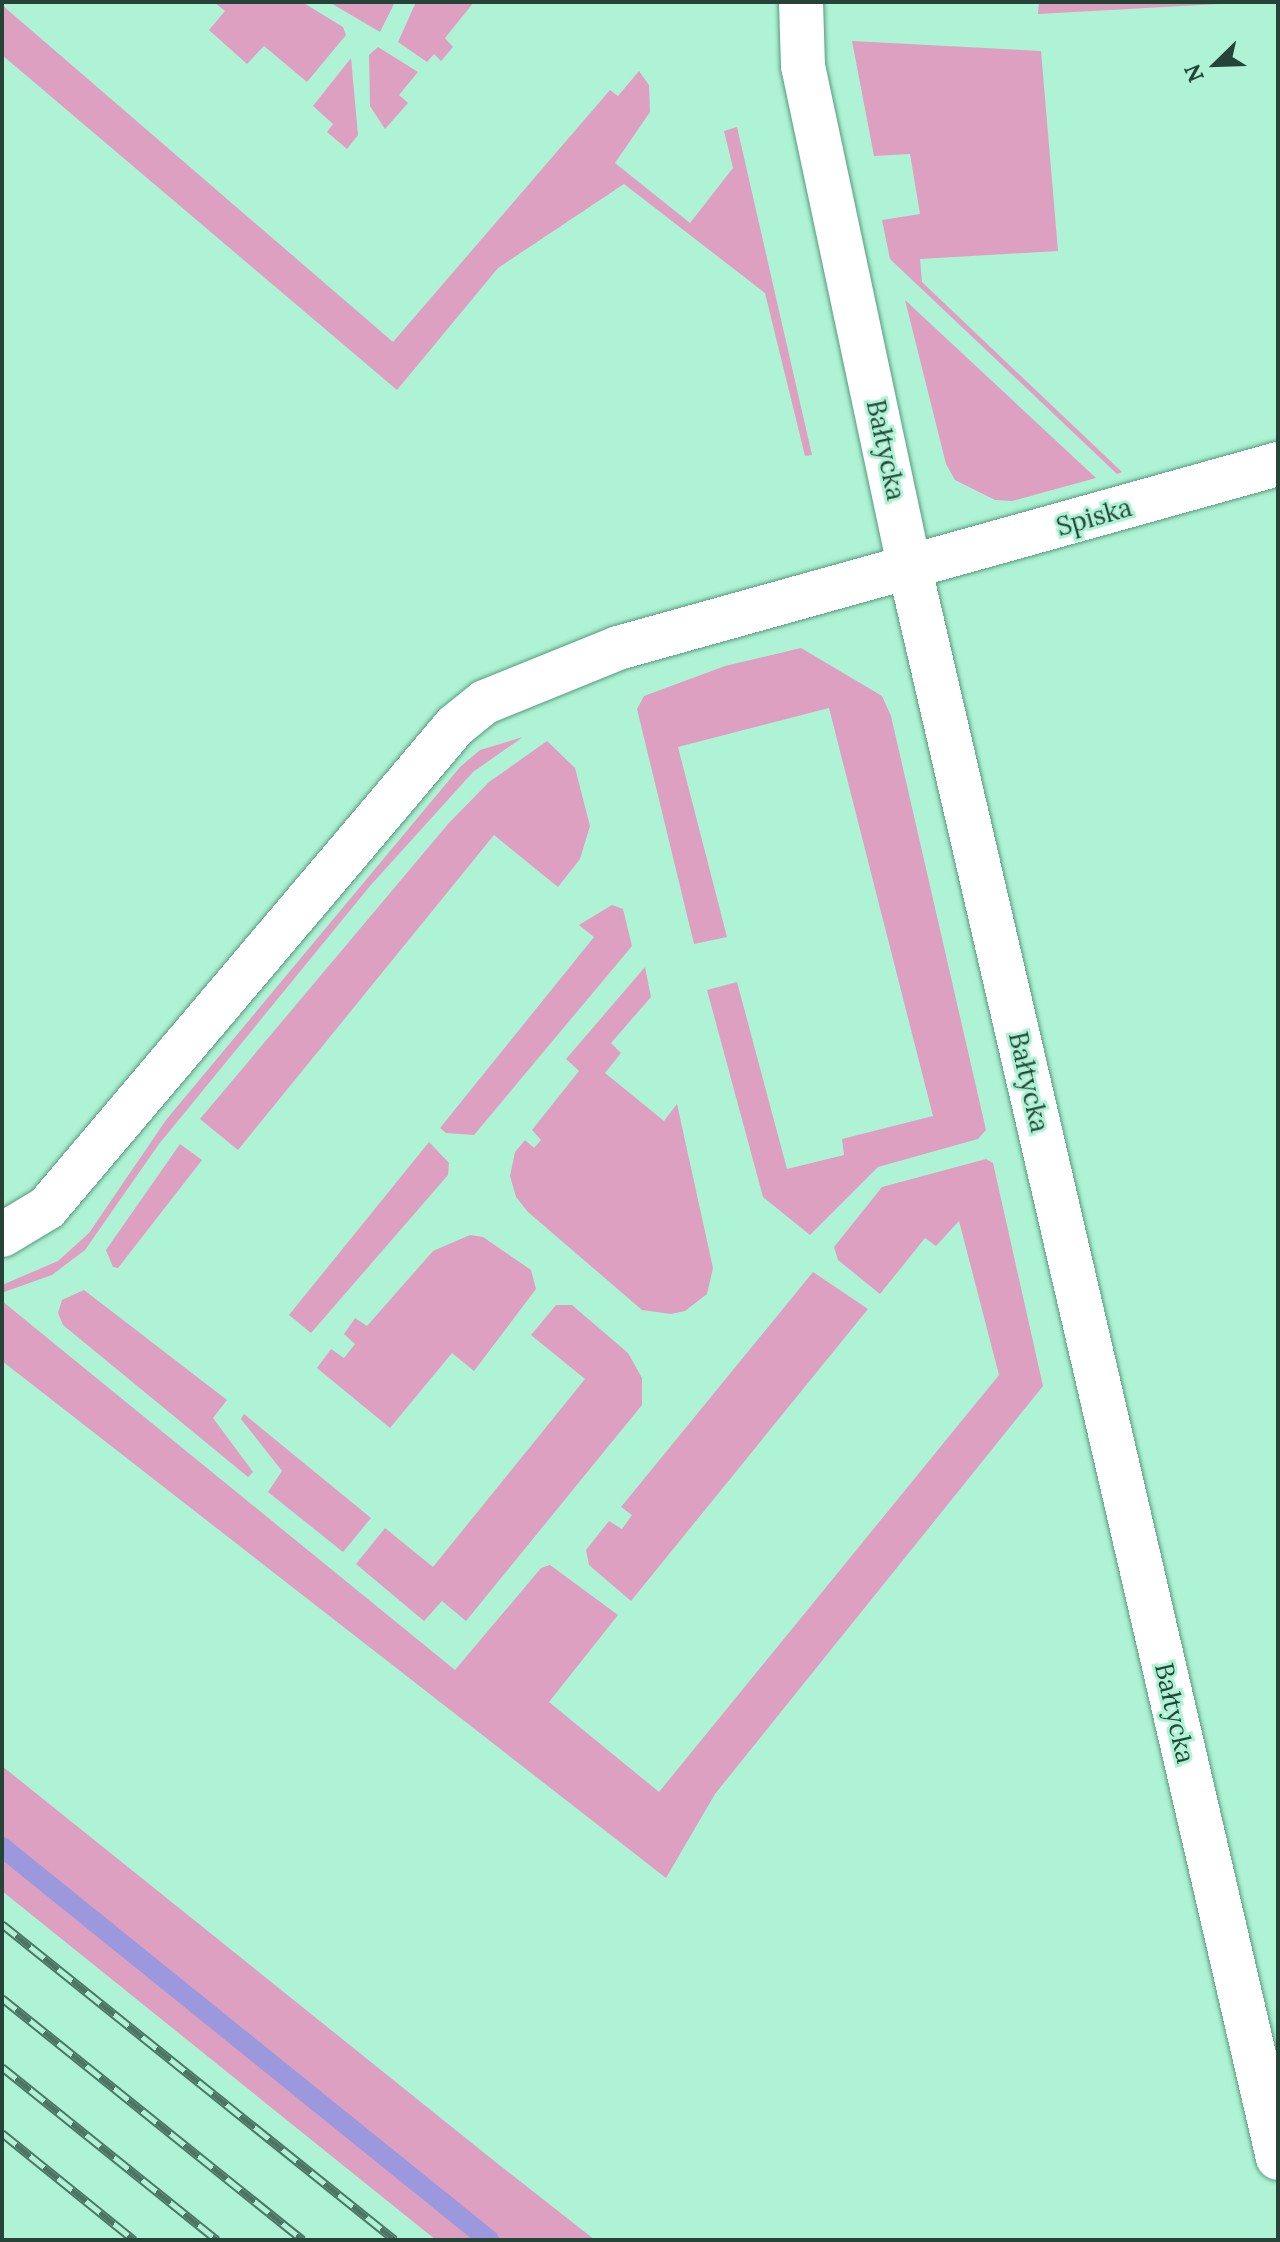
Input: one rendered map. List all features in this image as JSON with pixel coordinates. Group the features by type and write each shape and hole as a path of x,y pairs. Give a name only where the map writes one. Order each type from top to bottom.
{"street":[{"name":"Bałtycka","path":"801,2 803,66 909,565 1278,2158"},
{"name":"Spiska","path":"2,1235 47,1208 455,726 485,702 578,661 909,565 1278,464"}],"shaded area":[{"path":"214,2 302,2 343,27 346,35 307,82 264,46 247,64 209,30 225,11"},
{"path":"329,2 395,2 380,32"},
{"path":"416,2 474,2 445,38 453,47 441,61 434,54 427,62 398,42"},
{"path":"1039,2 1255,2 1038,14"},
{"path":"2,5 393,342 610,90 618,96 639,71 649,85 650,112 615,163 690,223 733,168 724,131 737,127 812,455 805,456 765,293 624,184 498,268 397,390 2,55"},
{"path":"852,41 1041,51 1058,251 920,259 922,282 1122,472 1117,474 890,259 882,220 920,214 910,154 874,156"},
{"path":"378,47 418,72 399,95 408,103 385,129 370,106 369,55"},
{"path":"351,58 358,135 347,149 327,132 333,124 313,106"},
{"path":"905,300 1096,478 1012,501 995,500 955,480 946,464"},
{"path":"801,648 882,696 891,716 986,1130 978,1139 878,1167 810,1235 763,1197 707,990 737,982 787,1169 844,1155 842,1139 933,1116 829,708 678,747 727,937 694,944 637,709 644,696 725,666"},
{"path":"523,737 473,772 370,886 159,1144 85,1250 52,1275 4,1292 2,1285 58,1261 89,1233 166,1120 460,767 480,750"},
{"path":"547,741 575,768 590,826 580,859 558,887 494,835 238,1150 200,1119 448,824 489,782"},
{"path":"612,905 623,909 632,946 474,1135 446,1133 440,1128 594,937 579,925"},
{"path":"645,967 651,997 611,1043 621,1053 605,1073 664,1121 677,1104 713,1268 707,1294 685,1311 671,1314 642,1310 528,1212 516,1197 510,1176 515,1152 525,1140 534,1148 541,1140 532,1130 579,1071 566,1059"},
{"path":"429,1142 449,1163 448,1175 311,1333 289,1315"},
{"path":"180,1144 202,1160 118,1268 113,1267 106,1250"},
{"path":"986,1159 993,1163 1043,1386 715,1794 666,1878 2,1361 2,1301 455,1670 541,1568 550,1565 618,1615 549,1702 659,1792 999,1375 959,1221 936,1246 925,1238 880,1294 838,1260 834,1247 882,1187"},
{"path":"470,1235 483,1237 531,1270 536,1289 474,1371 452,1353 390,1428 317,1368 331,1349 344,1358 355,1344 344,1334 355,1318 367,1326 433,1251"},
{"path":"813,1272 868,1309 631,1601 589,1565 586,1550 609,1521 622,1529 632,1515 621,1507"},
{"path":"84,1290 227,1400 213,1418 253,1472 248,1477 63,1325 58,1313 62,1300"},
{"path":"556,1305 572,1305 628,1353 642,1378 642,1405 466,1621 442,1601 424,1621 356,1564 385,1528 433,1567 585,1379 531,1335"},
{"path":"244,1414 371,1518 343,1552 268,1492 282,1471 241,1419"},
{"path":"2,1766 595,2240 436,2240 2,1891"}],"waterway":[{"path":"2,1847 489,2240"}],"railway":[{"path":"2,1924 395,2240"},
{"path":"2,1998 303,2240"},
{"path":"2,2067 217,2240"},
{"path":"2,2133 134,2240"}]}
